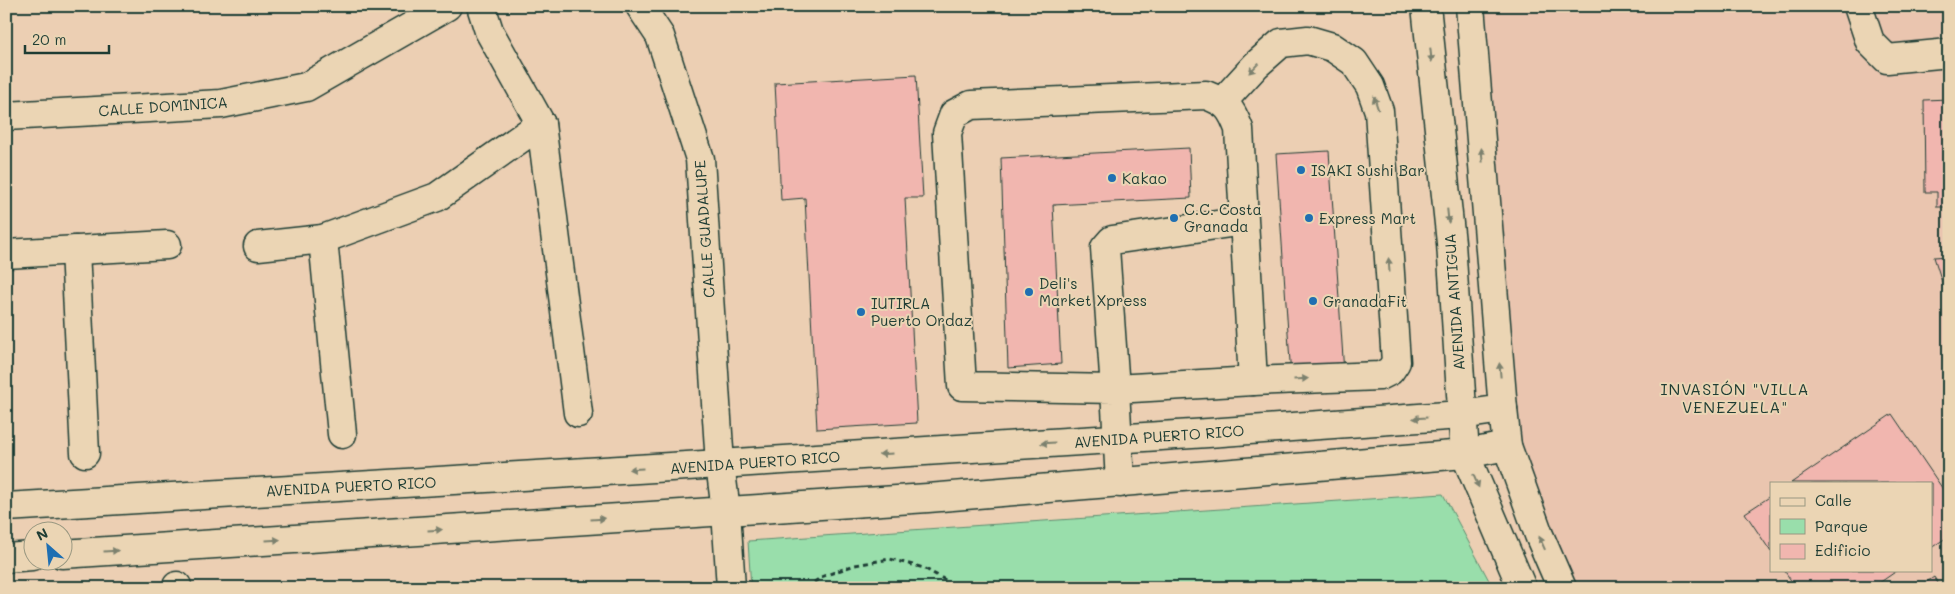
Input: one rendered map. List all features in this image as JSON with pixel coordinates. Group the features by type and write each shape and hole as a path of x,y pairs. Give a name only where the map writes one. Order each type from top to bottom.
{"street":[{"name":"CALLE DOMINICA","path":"6,116 221,104 306,87 447,6"},
{"path":"481,6 489,31 541,124 578,413"},
{"name":"CALLE GUADALUPE","path":"640,6 660,36 700,159 720,464 726,510 731,588"},
{"name":"AVENIDA ANTIGUA","path":"1426,6 1451,243 1465,454 1522,588"},
{"path":"1470,6 1503,409 1508,446 1539,535 1562,588"},
{"path":"1858,6 1870,42 1887,59 1949,53"},
{"path":"1223,101 1256,65 1281,44 1308,40 1332,47 1354,62 1370,86 1379,111 1396,362 1390,371 1380,376 1253,381 1115,390 962,386 948,133 954,114 971,105 1206,95 1223,101 1233,113 1238,129 1253,381"},
{"path":"258,246 323,239 437,196 541,124"},
{"path":"1120,483 1119,438 1105,248 1112,240 1244,221"},
{"path":"323,239 342,434"},
{"path":"6,254 167,245"},
{"path":"75,250 85,453"},
{"name":"AVENIDA PUERTO RICO","path":"6,507 1119,438 1461,415 1503,409"},
{"path":"72,553 928,498 1465,454 1508,446"},
{"path":"6,558 22,557"}],"path":[{"path":"808,588 821,577 855,565 890,559 924,568 952,584 954,588"}],"shaded area":[{"path":"1470,6 1949,6 1949,588 1562,588 1507,446"}],"green space":[{"path":"1443,494 1493,588 751,588 748,541"}],"building":[{"name":"IUTIRLA Puerto Ordaz","path":"916,75 923,198 905,198 917,423 817,429 805,198 781,200 775,83"},
{"path":"1949,99 1949,207 1937,207 1937,192 1925,192 1924,100"},
{"path":"1189,148 1191,198 1053,205 1061,364 1008,368 1001,158"},
{"path":"1329,151 1344,373 1291,377 1276,154"},
{"path":"1949,256 1949,304 1934,257"},
{"path":"1892,414 1949,498 1949,536 1932,547 1932,482 1792,482"},
{"path":"1770,497 1770,550 1745,513"},
{"path":"1785,572 1895,572 1872,588 1796,588"},
{"path":"1934,577 1941,588 1918,588"}],"place":[{"name":"ISAKI Sushi Bar","path":"1301,170"},
{"name":"Kakao","path":"1112,178"},
{"name":"C.C. Costa Granada","path":"1174,218"},
{"name":"Express Mart","path":"1309,218"},
{"name":"Deli's Market Xpress","path":"1029,292"},
{"name":"GranadaFit","path":"1313,301"},
{"name":"IUTIRLA Puerto Ordaz","path":"861,312"}],"district":[{"name":"INVASIÓN \"VILLA VENEZUELA\"","path":"1735,397"}]}
